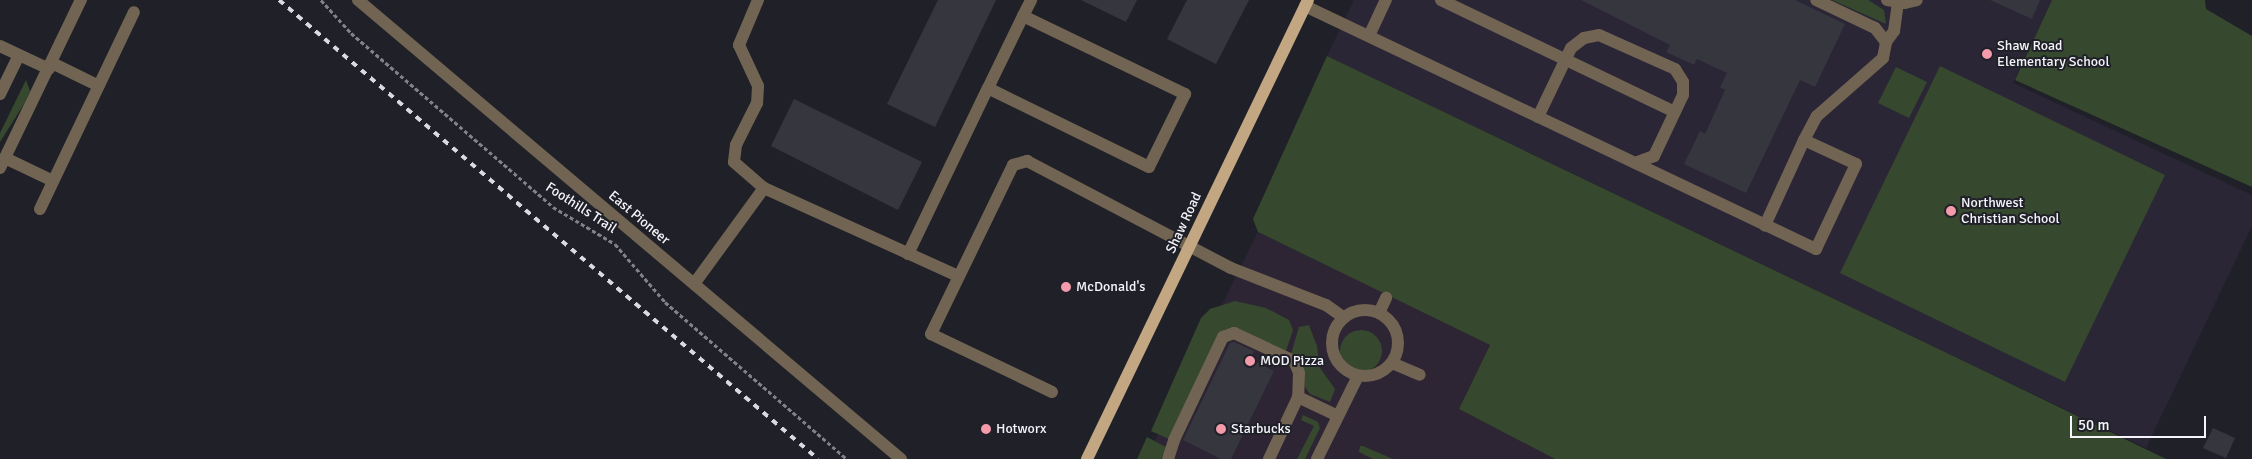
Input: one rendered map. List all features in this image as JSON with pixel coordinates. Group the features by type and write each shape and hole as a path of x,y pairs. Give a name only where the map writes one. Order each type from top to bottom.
{"main road":[{"name":"Shaw Road","path":"1087,459 1307,3"}],"street":[{"path":"53,182 2,165 81,0"},
{"name":"East Pioneer","path":"358,0 901,459"},
{"path":"758,0 739,45 758,86 757,103 736,145 734,162 764,188 958,276"},
{"path":"908,254 1031,0"},
{"path":"1369,36 1386,0"},
{"path":"1441,0 1675,112"},
{"path":"1816,0 1875,28 1886,42"},
{"path":"1765,225 1817,116 1883,58 1886,42 1894,31 1893,1 1918,0"},
{"path":"1307,3 1369,36 1816,249 1856,164 1804,140"},
{"path":"40,208 134,12"},
{"path":"988,88 1150,167 1185,94 1023,16"},
{"path":"1538,117 1566,60 1578,43 1599,34 1675,69 1683,82 1683,95 1654,156 1635,163"},
{"path":"0,46 99,86"},
{"path":"0,94 19,55"},
{"path":"1052,392 931,334 1013,165 1027,161 1231,268 1326,305 1344,317"},
{"path":"694,284 764,188"},
{"path":"1379,313 1386,298"},
{"path":"1363,310 1379,313 1393,324 1398,334 1399,346 1392,363 1380,374 1358,376 1340,366 1334,356 1332,335 1344,317 1363,310"},
{"path":"1168,459 1174,440 1223,337 1234,334 1294,361 1299,373 1298,397 1268,459"},
{"path":"1392,363 1420,375"},
{"path":"1317,459 1358,376"},
{"path":"1298,397 1338,416"}],"path":[{"name":"Foothills Trail","path":"321,0 351,33 552,207 614,244 665,302 847,459"}],"shaded area":[{"name":"Northwest Christian School","path":"1354,0 2052,0 2013,83 2252,195 2252,226 2146,448 1327,56"},
{"path":"1258,232 1490,345 1459,409 1555,459 1146,459"}],"green space":[{"path":"1832,0 1868,0 1884,10 1886,24"},
{"path":"2052,0 2205,0 2206,9 2252,36 2252,187 2015,80"},
{"path":"1327,56 2166,459 1555,459 1459,409 1490,345 1258,232 1253,219"},
{"path":"1940,66 2165,175 2065,382 1840,273"},
{"path":"1896,67 1927,82 1909,118 1878,103"},
{"path":"26,80 30,91 0,142 0,133"},
{"path":"1235,301 1266,308 1289,320 1293,330 1286,351 1235,328 1224,330 1169,439 1151,431 1201,318 1210,309"},
{"path":"1309,325 1317,346 1320,368 1335,389 1330,402 1310,394 1305,387 1304,370 1291,354 1299,327"},
{"path":"1365,330 1373,333 1379,339 1382,351 1379,363 1373,369 1357,372 1349,369 1343,363 1340,347 1343,339 1349,333"},
{"path":"1303,415 1318,422 1320,428 1305,459 1297,459 1314,426 1301,420"},
{"path":"1147,437 1166,447 1161,459 1137,459"},
{"path":"1360,446 1393,459 1373,459 1359,452"}],"building":[{"path":"938,0 996,0 935,127 887,104"},
{"path":"1081,0 1137,0 1126,22"},
{"path":"1187,0 1249,0 1216,64 1167,39"},
{"path":"1581,0 1795,0 1845,24 1815,87 1800,80 1746,193 1684,164 1700,131 1705,134 1725,90 1720,87 1727,73 1697,59 1694,65 1666,52 1670,45"},
{"path":"1990,0 2040,0 2032,19"},
{"path":"794,99 922,162 898,210 771,146"},
{"path":"1234,342 1254,351 1250,359 1274,371 1231,459 1221,459 1183,440 1230,343"},
{"path":"2213,428 2235,438 2226,458 2203,448"}],"railway":[{"path":"279,0 818,459"}],"place":[{"name":"Shaw Road Elementary School","path":"1987,54"},
{"name":"Northwest Christian School","path":"1951,211"},
{"name":"McDonald's","path":"1066,287"},
{"name":"MOD Pizza","path":"1250,361"},
{"name":"Hotworx","path":"986,429"},
{"name":"Starbucks","path":"1221,429"}]}
